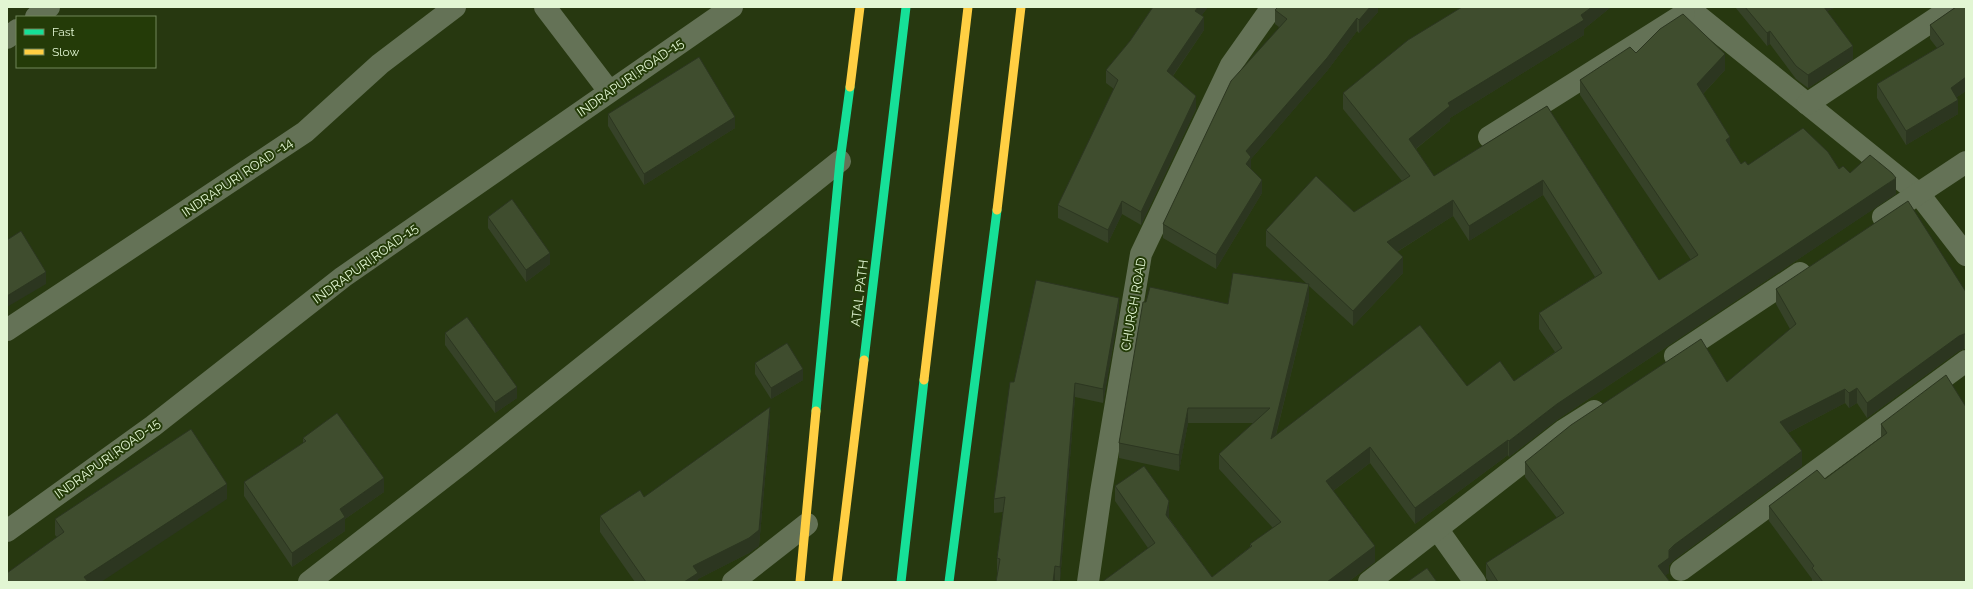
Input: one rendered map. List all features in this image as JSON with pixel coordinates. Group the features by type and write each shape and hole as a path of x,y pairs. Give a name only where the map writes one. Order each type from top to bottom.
{"street":[{"path":"37,16 49,7"},
{"name":"INDRAPURI ROAD -14","path":"7,330 305,132 380,64 455,7"},
{"path":"545,7 609,91"},
{"name":"INDRAPURI,ROAD-15","path":"7,530 153,426 343,277 732,7"},
{"path":"800,582 840,162 860,7"},
{"name":"ATAL PATH","path":"837,582 906,7"},
{"path":"901,582 968,7"},
{"path":"949,582 1012,94 1021,7"},
{"name":"CHURCH ROAD","path":"1088,582 1101,492 1141,254 1231,65 1272,7"},
{"path":"1807,104 1953,7"},
{"path":"1489,137 1691,8 1919,194 1966,255"},
{"path":"7,38 16,31"},
{"path":"309,582 472,456 840,162"},
{"path":"1866,229 1966,162"},
{"path":"1656,369 1814,264"},
{"path":"1680,570 1966,361"},
{"path":"1369,582 1438,530 1564,430 1610,400"},
{"path":"733,582 806,524"},
{"path":"1438,530 1475,582"}],"building":[{"path":"1153,7 1198,7 1195,11 1204,17 1167,71 1196,96 1141,212 1122,201 1108,230 1058,205 1118,80 1106,70 1130,41"},
{"path":"1278,7 1370,7 1359,20 1357,18 1327,58 1246,151 1251,157 1246,164 1262,180 1216,255 1163,224 1231,81 1287,19 1275,10"},
{"path":"1462,7 1592,7 1581,15 1584,20 1448,103 1450,106 1409,139 1434,176 1547,106 1659,280 1698,255 1580,80 1630,47 1636,53 1660,29 1683,14 1725,54 1697,84 1730,137 1726,140 1741,164 1745,161 1748,165 1803,128 1828,152 1839,169 1843,166 1850,173 1870,155 1896,178 1557,404 1509,441 1508,440 1415,508 1370,447 1326,481 1375,546 1327,582 1102,582 1155,543 1115,486 1144,466 1169,501 1166,515 1212,577 1252,546 1250,544 1281,522 1219,454 1270,408 1188,408 1179,455 1119,443 1143,302 1146,302 1150,287 1228,304 1233,273 1309,284 1271,439 1420,325 1467,386 1500,361 1514,381 1562,348 1539,313 1602,273 1543,180 1469,226 1453,200 1387,242 1403,257 1353,311 1266,230 1316,176 1354,212 1410,176 1343,93 1408,40"},
{"path":"1745,7 1824,7 1853,46 1808,75 1796,66 1770,31 1767,33"},
{"path":"1956,7 1966,7 1966,77 1951,88 1958,100 1906,131 1877,84 1944,44 1930,25"},
{"path":"699,57 735,117 644,174 608,114"},
{"path":"512,199 550,253 526,270 488,217"},
{"path":"1908,201 1966,292 1966,334 1959,336 1867,403 1857,388 1849,393 1845,389 1780,422 1802,451 1674,545 1669,550 1669,558 1658,566 1670,582 1498,582 1486,563 1564,513 1525,462 1571,425 1701,339 1727,382 1796,324 1776,289"},
{"path":"21,231 46,272 7,296 7,240"},
{"path":"1036,280 1119,298 1103,389 1075,383 1060,567 1055,566 1053,582 996,582 1000,559 997,558 1005,497 994,499 1010,382 1014,382"},
{"path":"467,317 517,387 495,402 445,333"},
{"path":"787,343 803,369 771,388 755,363"},
{"path":"1946,375 1966,407 1966,582 1823,582 1812,568 1814,566 1769,506 1817,470 1825,479 1887,433 1881,424"},
{"path":"770,407 759,530 749,538 693,566 698,573 684,582 646,582 600,516 640,490 644,497"},
{"path":"337,413 384,478 340,509 345,517 292,553 244,482 306,441 303,438"},
{"path":"191,429 227,484 84,577 88,582 7,582 7,573 64,532 55,519"},
{"path":"1427,568 1437,582 1407,582"}],"traffic: fast":[{"path":"864,360 906,7"},
{"path":"816,411 840,161 850,87"},
{"path":"949,582 997,210"},
{"path":"901,582 924,380"}],"traffic: slow":[{"path":"850,87 860,7"},
{"path":"924,380 968,7"},
{"path":"997,210 1021,7"},
{"path":"837,582 864,360"},
{"path":"800,582 816,411"}]}
